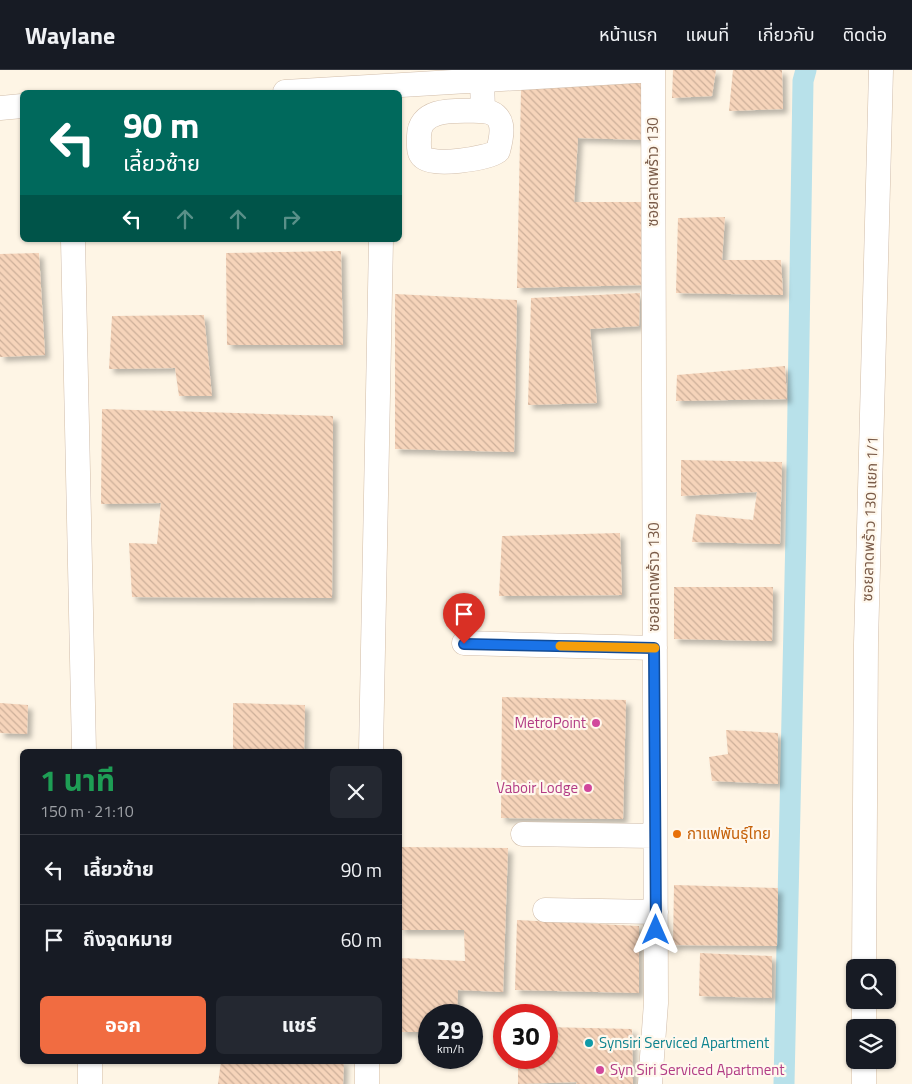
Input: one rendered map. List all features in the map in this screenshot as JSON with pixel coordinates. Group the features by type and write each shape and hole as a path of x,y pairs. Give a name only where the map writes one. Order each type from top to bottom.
{"street":[{"path":"385,90 482,81 653,70"},
{"name":"ซอยลาดพร้าว 130","path":"650,1084 656,1003 653,70"},
{"name":"ซอยลาดพร้าว 130 แยก 1/1","path":"864,959 866,643 881,70"},
{"path":"482,81 483,110"},
{"path":"0,108 20,106"},
{"path":"73,242 84,749"},
{"path":"371,749 381,242"},
{"path":"464,644 654,648"},
{"path":"523,834 655,836"},
{"path":"545,910 656,912"},
{"path":"90,1064 90,1084"},
{"path":"367,1064 367,1084"},
{"path":"864,1069 864,1084"}],"building":[{"path":"673,70 716,70 712,96 672,98"},
{"path":"733,70 782,70 783,109 729,111"},
{"path":"642,81 647,140 578,138 574,202 642,202 644,285 517,288 521,89"},
{"path":"725,217 722,260 781,260 783,295 676,293 678,218"},
{"path":"341,251 343,345 227,345 226,253"},
{"path":"39,253 45,355 0,357 0,254"},
{"path":"640,293 639,326 590,329 597,403 528,405 531,298"},
{"path":"395,294 517,300 514,452 395,449"},
{"path":"204,315 212,396 179,396 175,368 109,369 112,316"},
{"path":"785,366 787,399 676,401 677,375"},
{"path":"102,409 333,416 332,598 132,597 129,543 157,544 161,503 101,504"},
{"path":"681,460 782,462 780,544 692,542 696,514 753,520 757,492 681,496"},
{"path":"620,533 622,595 499,596 502,536"},
{"path":"674,587 773,587 772,641 674,639"},
{"path":"502,697 626,700 623,819 501,818"},
{"path":"0,703 28,705 27,734 0,733"},
{"path":"233,703 305,705 304,749 233,749"},
{"path":"726,730 778,733 778,784 712,781 709,757 728,754"},
{"path":"402,847 508,848 503,992 458,990 457,1004 418,1004 418,1032 402,1032 402,958 465,961 464,930 402,930"},
{"path":"674,885 778,888 777,946 673,945"},
{"path":"517,920 639,926 639,993 515,990"},
{"path":"700,953 772,956 772,998 699,996"},
{"name":"Synsiri Serviced Apartment","path":"558,1027 632,1029 633,1084 576,1084 577,1082 518,1084 518,1069 558,1069"},
{"path":"221,1064 344,1064 343,1084 218,1084"}],"waterway":[{"path":"784,1084 796,533 803,81 806,70"}],"slow traffic":[{"path":"560,646 655,648"}],"place":[{"name":"MetroPoint","path":"596,723"},
{"name":"Vaboir Lodge","path":"588,788"},
{"name":"กาแฟพันธุ์ไทย","path":"677,834"},
{"name":"Synsiri Serviced Apartment","path":"589,1043"},
{"name":"Syn Siri Serviced Apartment","path":"600,1070"}],"route":[{"path":"464,644 654,648 656,930"}]}
